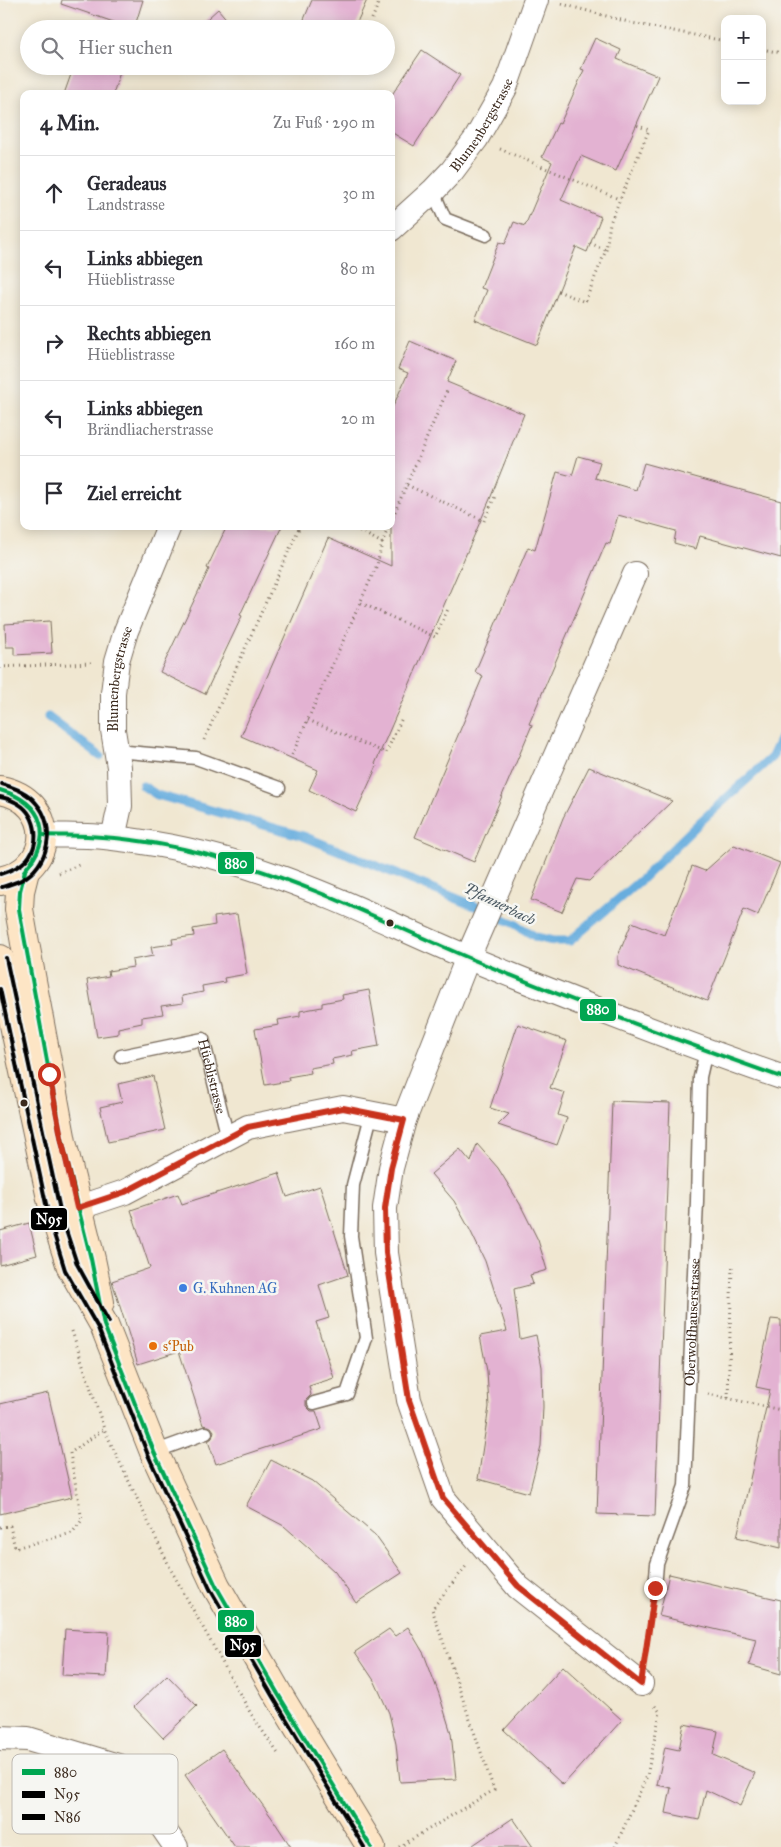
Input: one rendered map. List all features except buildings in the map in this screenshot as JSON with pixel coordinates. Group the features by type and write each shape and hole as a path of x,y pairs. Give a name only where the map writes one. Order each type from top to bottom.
{"main road":[{"path":"0,790 12,792 24,799 34,809 40,821 42,835 40,849 35,861 14,878 0,880"},
{"path":"25,871 20,891 19,909 62,1142 91,1259 104,1325"},
{"path":"0,959 55,1217 71,1267 104,1325 154,1452 216,1586 278,1694 371,1847"}],"street":[{"name":"Blumenbergstrasse","path":"395,225 452,171 476,139 505,88 547,2"},
{"name":"Blumenbergstrasse","path":"113,838 120,806 113,730 113,693 117,661 126,631 167,530"},
{"path":"635,574 478,933 404,1120 391,1168 385,1217 386,1253 409,1400 443,1498 518,1586 641,1684"},
{"path":"42,835 113,838 171,847 270,874 372,915 468,957 706,1051 781,1077"},
{"name":"Hüeblistrasse","path":"77,1208 125,1192 248,1127 343,1108 372,1112 404,1120"},
{"path":"0,1738 28,1739 78,1754"},
{"path":"167,1834 176,1847"}],"lane":[{"path":"433,191 445,219 486,235"},
{"path":"117,759 196,758 279,788"},
{"name":"Hüeblistrasse","path":"121,1056 203,1039 228,1138"},
{"name":"Oberwolfhauserstrasse","path":"655,1588 656,1564 685,1486 697,1201 700,1077 706,1051"},
{"path":"314,1403 347,1394 366,1338 352,1236 353,1186 372,1112"},
{"path":"154,1452 206,1433"}],"path":[{"path":"372,19 380,0"},
{"path":"547,2 632,23 721,40"},
{"path":"766,50 781,53"},
{"path":"558,291 585,302 606,250 610,224 619,199 650,130 636,125"},
{"path":"476,139 619,199"},
{"path":"590,243 606,250"},
{"path":"395,512 447,391"},
{"path":"407,485 484,520 496,494"},
{"path":"196,758 298,530"},
{"path":"359,530 382,542"},
{"path":"292,755 378,566 382,542 387,530"},
{"path":"360,603 435,637 449,607"},
{"path":"0,667 117,661"},
{"path":"308,720 386,753 402,718"},
{"path":"728,1398 732,1266"},
{"path":"689,1390 781,1410"},
{"path":"0,1527 10,1526 14,1548 72,1533 82,1520 70,1454 104,1429"},
{"path":"399,1847 494,1790 432,1609 483,1545"},
{"path":"615,1847 647,1776 660,1712 641,1684 655,1588"}],"waterway":[{"name":"Pfannerbach","path":"48,717 100,756"},
{"name":"Pfannerbach","path":"143,786 157,795 303,836 475,906 515,924 536,937 553,941 570,941 644,877 701,821 772,757 781,738"}],"transit line":[{"name":"N86","path":"2,784 25,793 36,803 43,812 48,834 44,856 31,874 2,887"},
{"name":"880","path":"0,790 27,803 35,812 40,822 42,833 40,845 34,858 24,871"},
{"name":"N95","path":"0,797 15,802 28,813 32,820 35,836 32,852 27,859 15,868 0,874"},
{"name":"880","path":"43,835 118,838 168,846 233,862 294,882 546,990 781,1077"},
{"name":"880","path":"25,871 20,891 19,909 62,1142 91,1259 104,1325 154,1452 216,1586 278,1694 371,1847"},
{"name":"N86","path":"6,958 61,1215 77,1264 109,1322"},
{"name":"N95","path":"0,989 49,1218 65,1270 98,1328 148,1455 210,1589 364,1847"}],"place":[{"name":"G. Kuhnen AG","path":"183,1288"},
{"name":"s‘Pub","path":"153,1346"}],"route":[{"path":"49,1074 77,1208 125,1192 248,1127 343,1108 372,1112 404,1120 391,1168 385,1208 386,1253 409,1400 443,1498 518,1586 641,1684 655,1588"}]}
